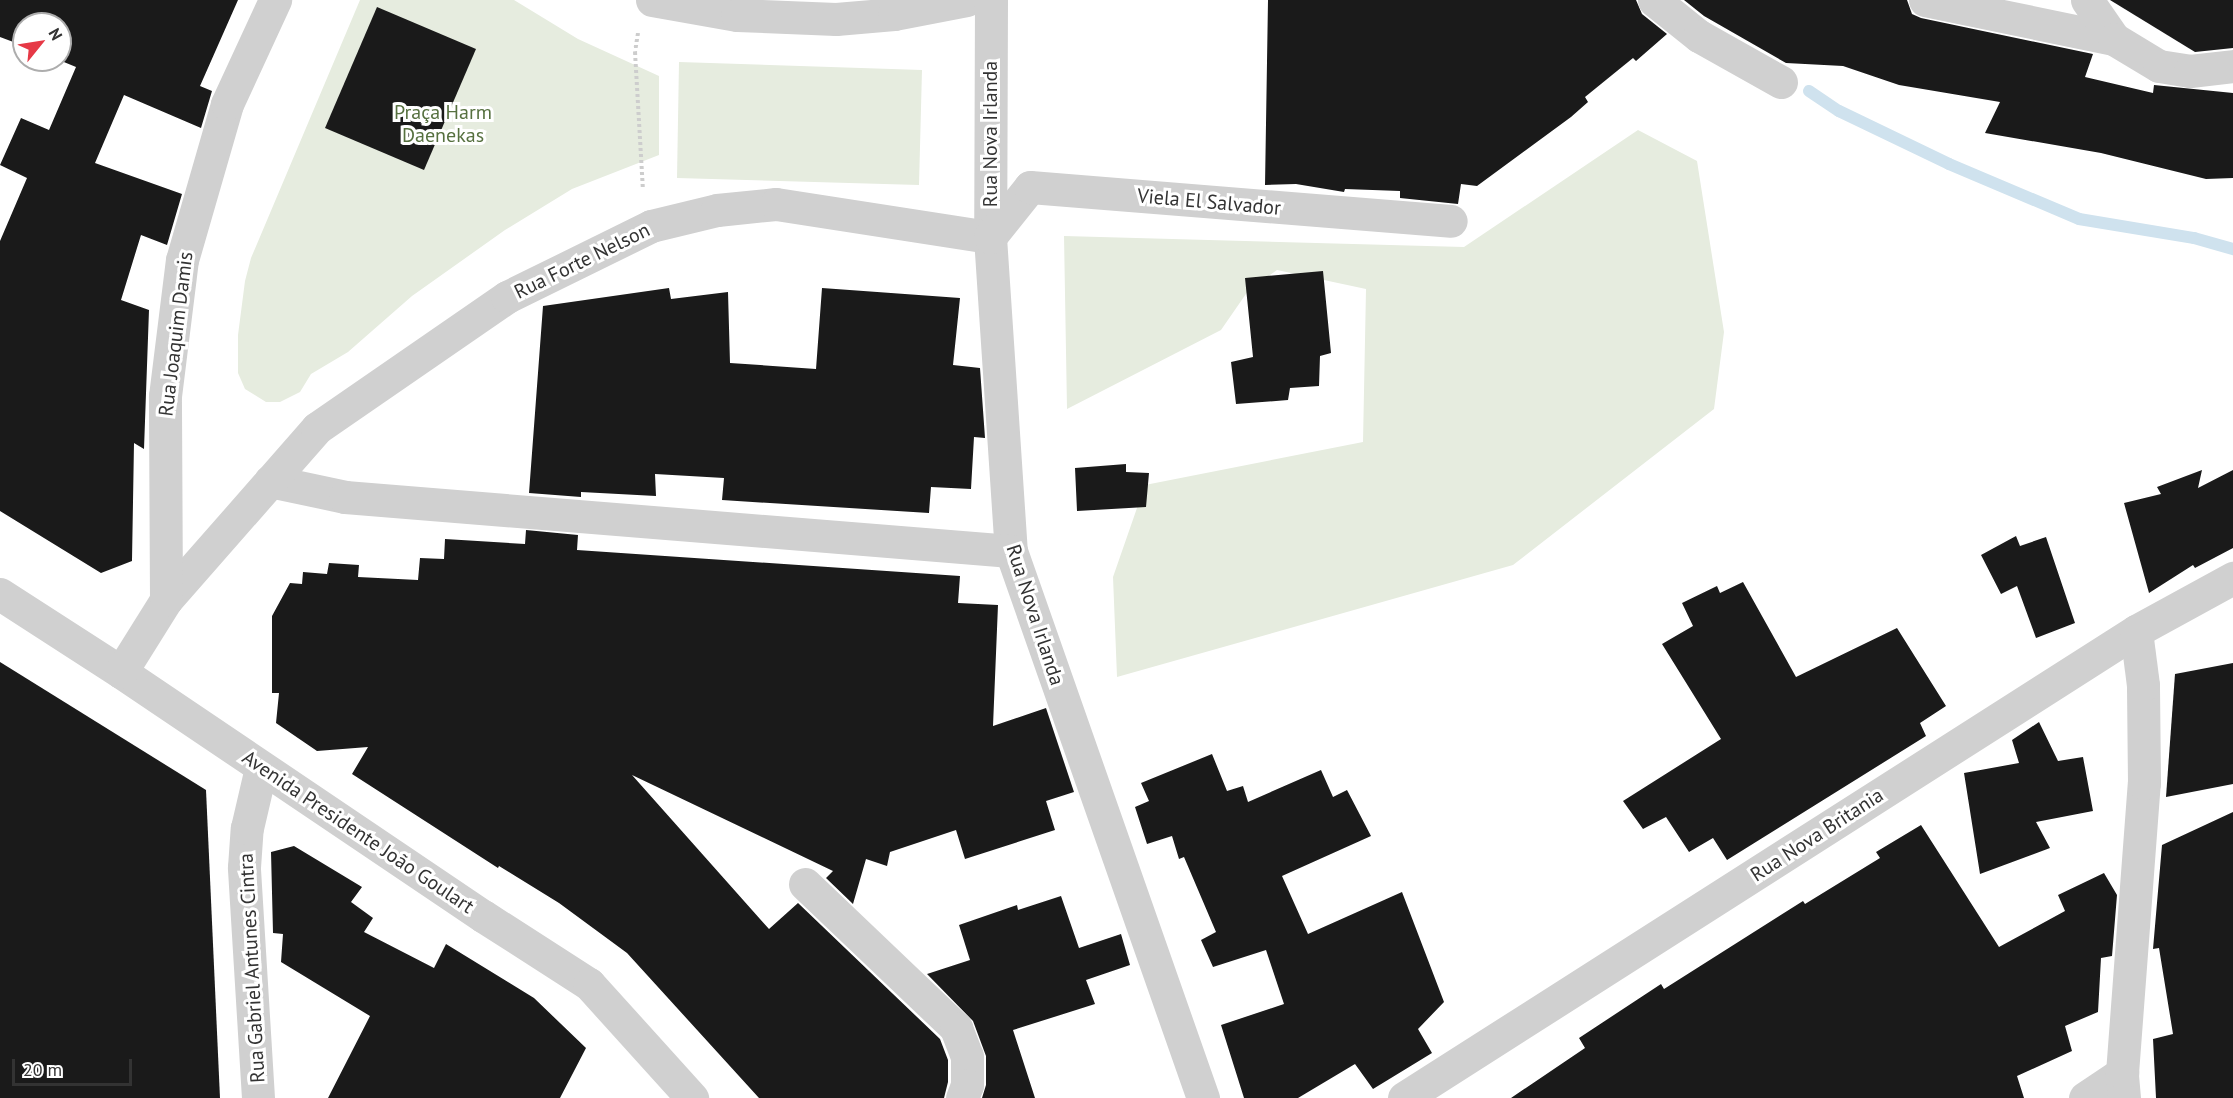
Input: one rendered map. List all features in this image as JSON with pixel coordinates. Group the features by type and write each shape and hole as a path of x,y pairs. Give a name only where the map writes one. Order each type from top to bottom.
{"street":[{"name":"Rua Joaquim Damis","path":"166,600 165,396 182,260 227,104 275,0"},
{"path":"652,0 737,15 836,19 894,14 967,0"},
{"name":"Rua Nova Irlanda","path":"991,0 990,237 1011,551 1203,1098"},
{"path":"1654,0 1699,36 1781,82"},
{"path":"1925,0 2114,39 2166,68 2202,71 2233,66"},
{"path":"2087,0 2114,39"},
{"name":"Viela El Salvador","path":"990,237 1030,188 1451,221"},
{"name":"Rua Forte Nelson","path":"166,600 317,428 507,297 651,226 717,210 776,204 990,237"},
{"path":"270,480 345,497 1011,551"},
{"name":"Rua Nova Britania","path":"1404,1098 2136,631 2233,578"},
{"name":"Avenida Presidente João Goulart","path":"0,594 589,984 692,1098"},
{"path":"121,672 166,600"},
{"path":"2085,1098 2123,1086 2144,783 2143,685 2136,631"},
{"name":"Rua Gabriel Antunes Cintra","path":"258,1098 244,867 247,828 261,768"},
{"path":"805,884 956,1028 967,1056 967,1085 962,1098"}],"path":[{"path":"638,31 635,52 640,178 651,226"}],"green space":[{"name":"Praça Harm Daenekas","path":"360,0 514,0 578,39 659,76 659,155 572,189 505,230 412,296 348,352 311,374 300,392 280,402 266,402 245,389 238,373 238,335 245,281 251,258"},
{"path":"679,62 922,70 919,185 677,178"},
{"path":"1638,130 1697,161 1724,332 1714,409 1513,565 1117,677 1113,577 1145,485 1363,442 1366,289 1277,270 1248,291 1221,330 1067,409 1064,236 1464,247"}],"building":[{"path":"0,0 238,0 200,86 212,91 201,128 124,95 95,163 182,194 167,245 141,235 121,300 149,310 144,449 134,443 132,561 101,573 0,511 0,241 27,178 0,165 21,118 49,130 76,67 72,65 72,12 12,12 12,42 0,37"},
{"path":"1268,0 1636,0 1642,14 1667,34 1636,61 1633,58 1585,97 1588,102 1571,117 1477,186 1461,184 1458,204 1400,198 1400,191 1345,189 1344,192 1296,184 1265,185"},
{"path":"1684,0 1907,0 1912,14 1921,18 2093,54 2085,77 2153,93 2154,85 2233,93 2233,178 2206,179 2101,153 1985,133 2000,102 1899,85 1843,66 1786,63 1704,16"},
{"path":"2110,0 2233,0 2233,48 2195,52"},
{"path":"377,7 476,49 424,170 325,128"},
{"path":"1323,271 1331,353 1320,356 1319,386 1290,388 1288,400 1236,404 1231,362 1253,357 1245,278"},
{"path":"669,288 671,299 728,292 730,363 816,369 822,288 960,298 953,365 980,368 985,438 974,437 971,489 931,487 929,513 722,500 724,478 655,474 656,496 581,492 581,497 529,493 543,306"},
{"path":"1126,464 1126,472 1149,473 1146,507 1077,511 1075,468"},
{"path":"2202,470 2198,488 2233,470 2233,548 2195,568 2193,565 2149,593 2124,503 2161,494 2157,487"},
{"path":"526,530 578,535 577,550 960,576 958,603 998,605 993,726 1046,708 1074,792 1046,801 1055,830 965,859 956,830 890,852 887,866 866,859 853,904 826,878 833,871 632,775 769,929 798,903 940,1039 948,1060 948,1082 944,1098 759,1098 627,953 559,903 499,866 498,868 352,774 368,747 317,751 276,723 279,693 272,693 272,616 290,583 302,584 303,572 327,574 329,563 359,565 358,577 418,580 420,558 444,559 445,539 525,544"},
{"path":"2016,536 2020,546 2046,537 2075,623 2036,638 2017,586 2001,594 1981,555"},
{"path":"1743,582 1796,677 1897,628 1946,706 1920,723 1926,736 1727,860 1713,838 1689,852 1666,817 1643,829 1623,801 1721,739 1662,644 1693,626 1682,603 1717,586 1720,593"},
{"path":"0,662 206,790 220,1098 0,1098"},
{"path":"2233,663 2233,784 2166,797 2175,674"},
{"path":"2039,722 2058,761 2083,757 2093,811 2036,822 2050,848 1980,874 1964,773 2019,763 2012,740"},
{"path":"1212,754 1227,791 1243,786 1248,802 1321,770 1333,797 1347,790 1371,836 1282,876 1308,934 1402,892 1444,1002 1418,1029 1432,1053 1373,1089 1355,1064 1298,1098 1244,1098 1221,1025 1284,1004 1266,950 1213,967 1201,940 1216,932 1184,857 1179,859 1172,836 1147,844 1135,807 1149,801 1141,783"},
{"path":"2233,812 2233,1098 2156,1098 2153,1039 2173,1034 2159,948 2153,949 2162,845"},
{"path":"1921,825 1999,947 2065,911 2058,895 2104,873 2117,895 2112,956 2101,958 2098,1012 2065,1026 2072,1051 2017,1076 2024,1098 1511,1098 1585,1048 1579,1038 1661,984 1664,989 1803,901 1805,904 1880,858 1876,852"},
{"path":"294,846 362,887 351,902 373,918 364,932 434,968 446,944 534,998 586,1048 560,1098 328,1098 370,1016 281,962 283,934 273,933 271,852"},
{"path":"1061,896 1079,948 1121,934 1130,965 1086,980 1095,1004 1013,1030 1035,1098 982,1098 986,1085 986,1056 973,1021 927,974 970,960 959,925 1017,905 1018,910"}],"waterway":[{"path":"1809,91 1839,111 1949,164 2079,219 2194,238 2233,249"}]}
